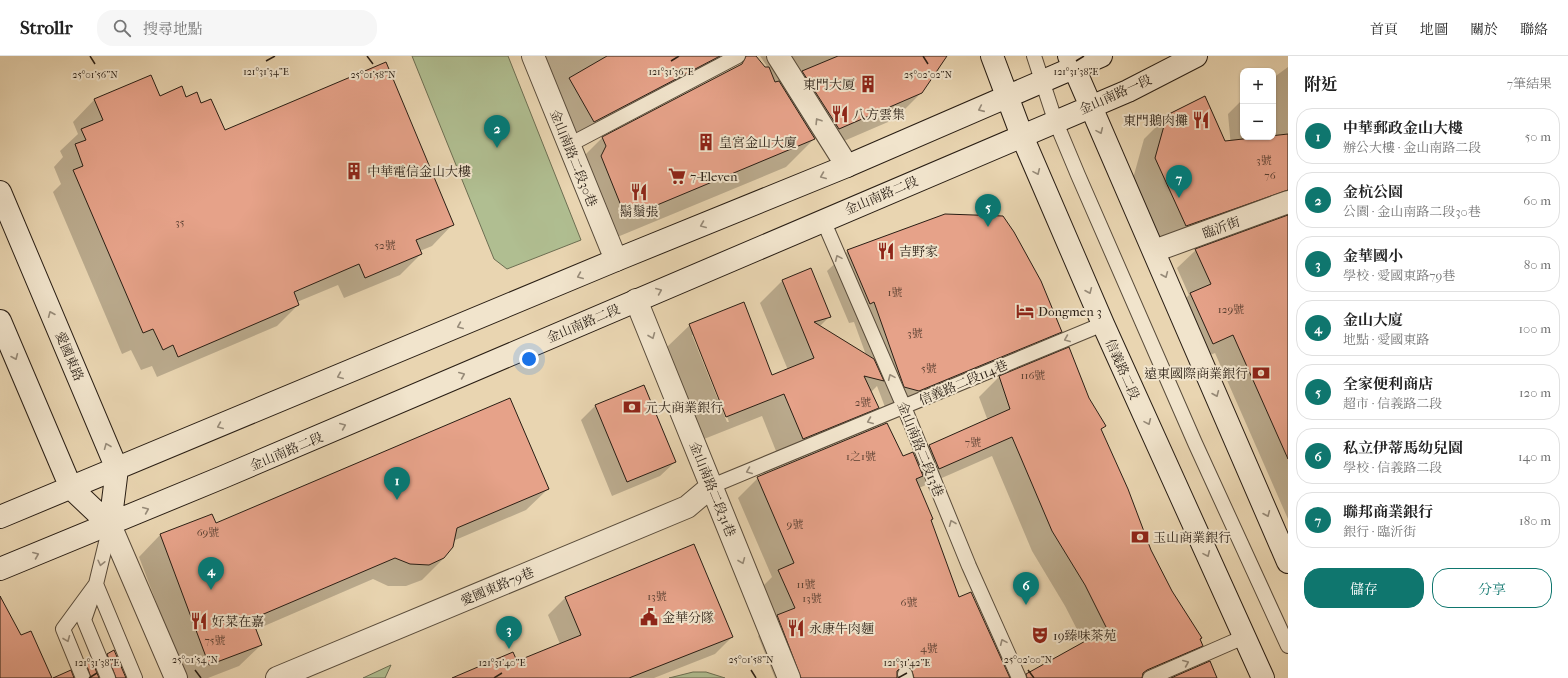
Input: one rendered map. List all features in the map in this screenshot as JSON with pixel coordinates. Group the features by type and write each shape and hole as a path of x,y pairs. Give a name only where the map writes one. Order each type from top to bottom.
{"main road":[{"name":"金山南路二段30巷","path":"533,56 616,260"},
{"path":"778,56 846,166"},
{"name":"信義路二段","path":"992,56 1022,136 1103,324 1263,678"},
{"path":"0,517 616,260 846,166 1042,81 1072,62 1101,56"},
{"name":"金山南路一段","path":"1055,120 1128,91 1196,56"},
{"path":"1072,62 1288,562"},
{"name":"金山南路二段","path":"0,570 110,525 1022,136 1055,120"},
{"name":"愛國東路","path":"0,192 117,469"},
{"name":"臨沂街","path":"1154,251 1288,202"},
{"name":"金山南路二段31巷","path":"636,300 789,678"},
{"path":"0,321 71,488 110,525 176,678"},
{"path":"110,525 117,469"},
{"name":"愛國東路79巷","path":"277,678 687,507 712,486"}],"lane":[{"path":"569,145 738,56"},
{"path":"1034,56 1055,120 1195,443 1288,646"},
{"name":"金山南路二段13巷","path":"823,220 904,407 969,566 1019,678"},
{"name":"信義路二段114巷","path":"712,486 1103,324"},
{"path":"108,678 84,620 96,584 110,525"},
{"path":"83,678 63,629 96,584"},
{"path":"96,584 135,678"},
{"path":"1150,678 1244,636"}],"green space":[{"path":"412,56 508,56 581,240 507,269 494,259"},
{"path":"391,665 385,678 363,678"},
{"path":"693,672 706,672 725,678 669,678"}],"building":[{"path":"607,56 720,56 594,122 569,78"},
{"name":"皇宮金山大廈","path":"746,56 756,56 765,67 769,67 775,82 779,81 815,139 626,218 601,156 606,146 602,137 742,64"},
{"name":"東門大厦","path":"838,56 947,56 922,93 839,129 802,71"},
{"path":"386,62 454,225 416,240 422,254 365,278 359,264 294,292 299,305 178,357 173,345 163,350 153,329 143,333 73,170 83,166 75,144 86,140 81,129 103,120 94,99 151,75 160,96 182,86 186,97 197,92 201,103 211,99 225,130"},
{"path":"1205,96 1225,141 1240,139 1276,140 1276,135 1288,134 1288,190 1186,226 1155,158 1167,115"},
{"path":"945,214 1003,216 1014,232 1041,281 1062,332 919,391 904,387 874,302 870,304 847,250"},
{"path":"1288,215 1288,459 1233,335 1213,344 1190,293 1211,284 1195,249"},
{"path":"811,268 831,317 814,322 874,359 884,381 864,376 879,408 803,439 784,394 726,417 689,324 744,302 772,375 814,358 782,280"},
{"path":"1069,347 1089,398 1106,426 1101,429 1128,489 1151,550 1172,591 1202,638 1200,639 1203,646 1147,670 1143,673 1142,678 1027,678 1026,674 1107,629 1085,585 1052,531 1012,437 939,469 929,445 1010,409 999,376"},
{"path":"644,385 676,462 627,482 595,405"},
{"path":"510,398 549,489 457,528 453,547 444,558 429,565 410,564 395,558 252,619 262,645 209,665 160,534 212,514 216,523"},
{"path":"887,423 903,456 913,452 923,476 916,479 933,519 931,520 959,597 971,592 1010,678 914,678 911,668 903,666 897,671 897,678 801,678 777,615 795,608 778,570 794,563 757,477"},
{"name":"金華分隊","path":"694,544 733,637 629,678 452,678 513,652 517,661 581,635 565,597"},
{"path":"0,596 21,635 31,631 52,678 0,678"},
{"path":"114,650 126,678 116,678 107,654"},
{"path":"92,661 99,678 91,678 86,663"},
{"path":"1210,661 1217,678 1171,678"},
{"path":"71,670 74,678 53,678"}],"place":[{"name":"東門大厦","path":"868,84"},
{"name":"八方雲集","path":"840,114"},
{"name":"東門鵝肉攤","path":"1201,120"},
{"name":"皇宮金山大廈","path":"706,142"},
{"name":"金杭公園","path":"497,148"},
{"name":"中華電信金山大樓","path":"354,171"},
{"name":"7-Eleven","path":"677,176"},
{"name":"鬍鬚張","path":"639,192"},
{"name":"聯邦商業銀行","path":"1179,198"},
{"name":"全家便利商店","path":"988,227"},
{"name":"吉野家","path":"886,251"},
{"name":"Dongmen 3","path":"1025,311"},
{"name":"遠東國際商業銀行","path":"1261,373"},
{"name":"元大商業銀行","path":"632,407"},
{"name":"中華郵政金山大樓","path":"397,500"},
{"name":"玉山商業銀行","path":"1140,537"},
{"name":"金山大廈","path":"211,590"},
{"name":"私立伊蒂馬幼兒園","path":"1026,605"},
{"name":"金華分隊","path":"649,617"},
{"name":"好菜在嘉","path":"199,621"},
{"name":"永康牛肉麵","path":"796,628"},
{"name":"19臻味茶苑","path":"1040,635"},
{"name":"金華國小","path":"509,649"}]}
